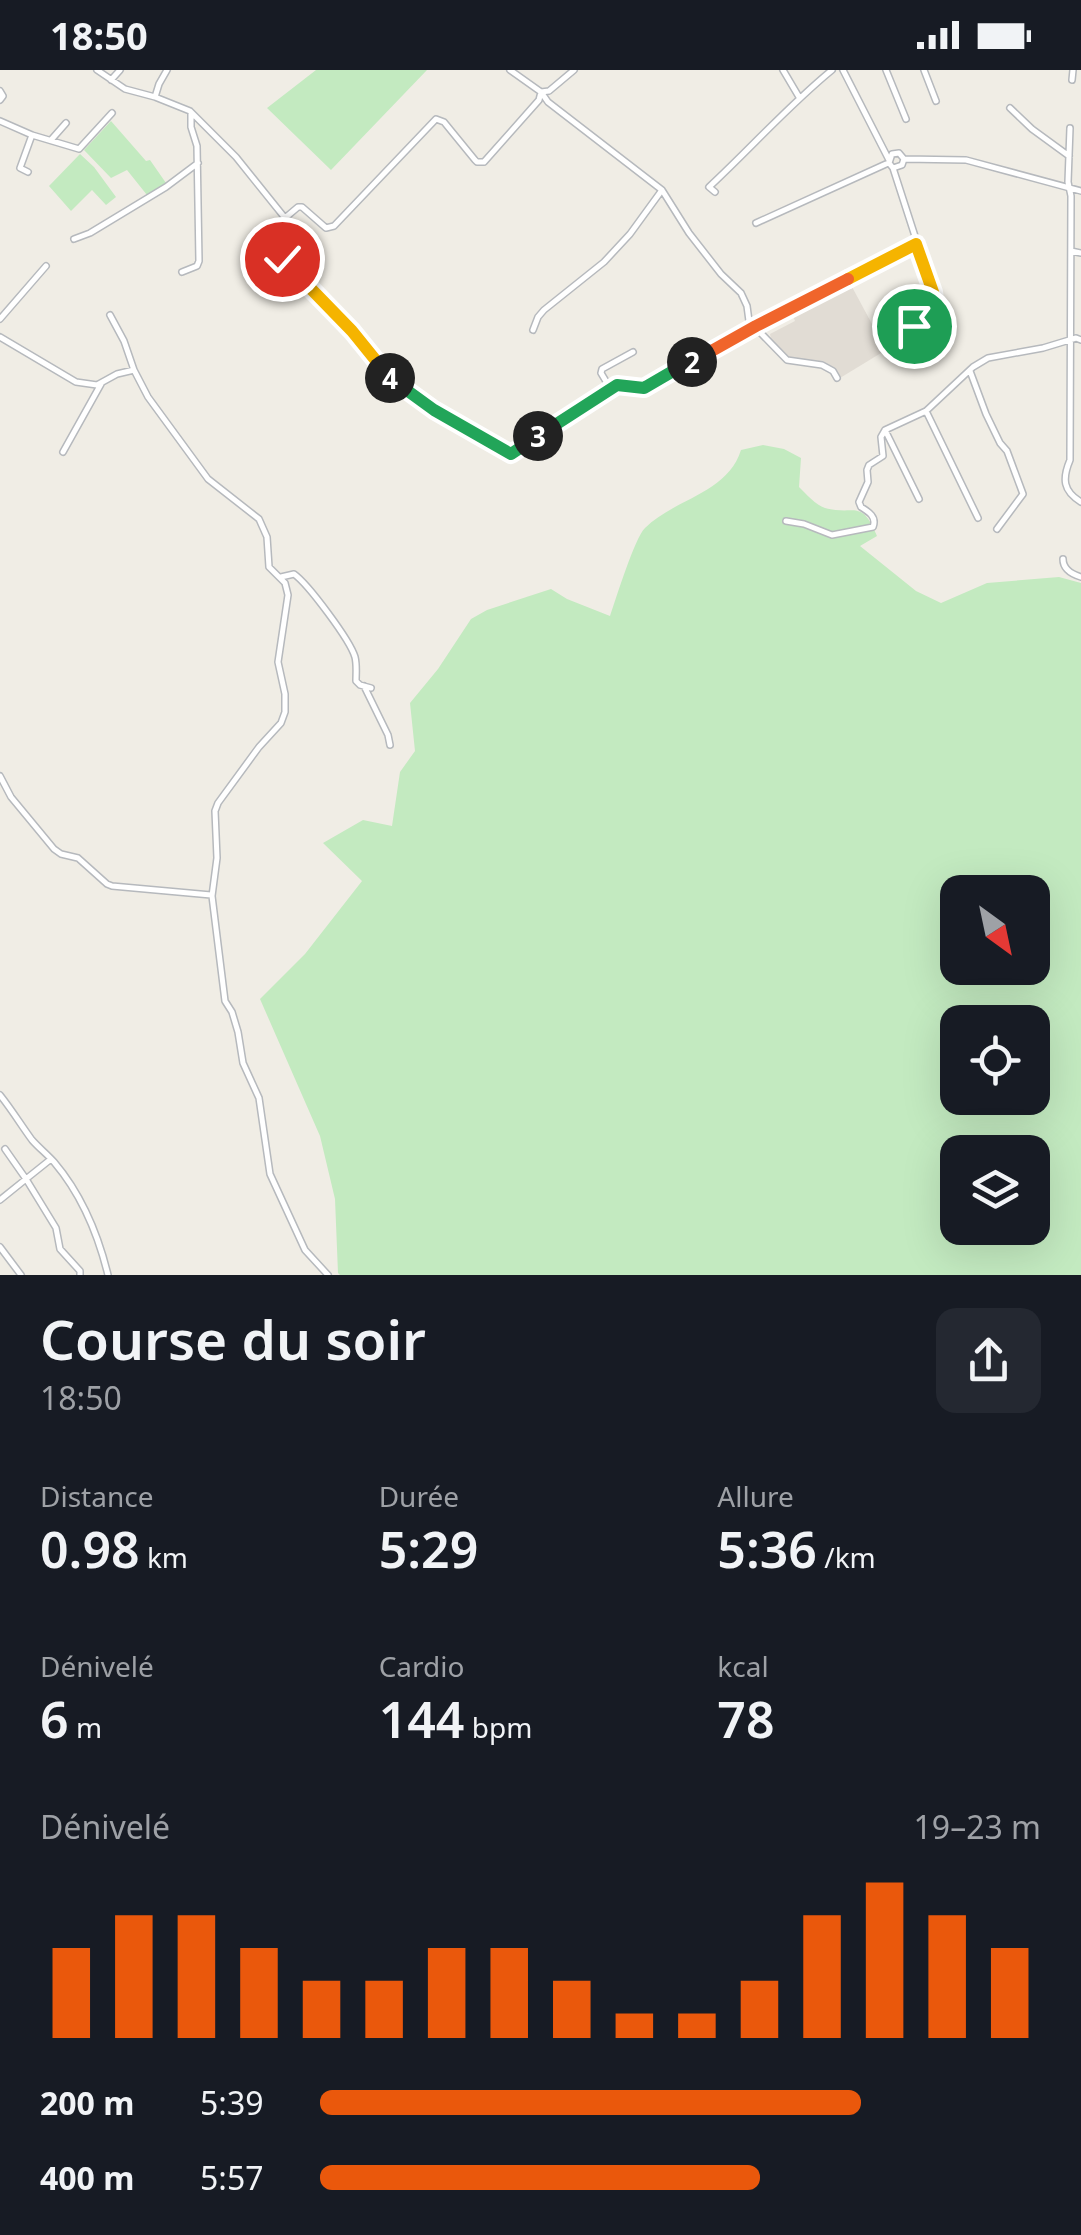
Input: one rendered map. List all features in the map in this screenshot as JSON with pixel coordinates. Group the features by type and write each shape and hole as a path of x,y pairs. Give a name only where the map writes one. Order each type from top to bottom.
{"street":[{"path":"97,70 125,89 190,111 204,122 285,218"},
{"path":"111,80 120,70"},
{"path":"155,97 168,70"},
{"path":"510,70 662,190 689,233 721,274 741,292 749,321 787,360 822,365 834,371 837,378"},
{"path":"542,92 574,70"},
{"path":"783,70 799,97"},
{"path":"715,192 710,187 765,135 776,119 832,70"},
{"path":"843,70 893,164 933,292 936,313 913,328 918,338"},
{"path":"886,70 906,119"},
{"path":"924,70 936,101"},
{"path":"1072,80 1073,70"},
{"path":"0,91 0,100"},
{"path":"542,92 540,100 484,162 477,162 444,122 436,119 334,226 326,228 298,207 285,218 279,249 282,259 400,387 511,454 611,389 624,384 649,386 916,244"},
{"path":"1010,108 1069,156"},
{"path":"182,272 197,266 199,260 198,163 190,111"},
{"path":"0,121 79,149 112,113"},
{"path":"51,140 66,123"},
{"path":"1070,128 1070,460 1064,484 1081,502"},
{"path":"28,172 20,168 32,135"},
{"path":"883,146 904,159"},
{"path":"893,164 894,153"},
{"path":"756,223 904,159 966,160 1081,190"},
{"path":"74,238 90,233 198,163"},
{"path":"533,330 544,310 604,262 630,234 662,190"},
{"path":"1071,251 1081,253"},
{"path":"0,319 46,266"},
{"path":"1071,294 1081,296"},
{"path":"110,315 154,406 208,478 259,519 267,538 269,567 281,577 288,595 278,662 286,694 285,712 281,723 218,803 212,896 225,1001 238,1032 243,1063 259,1098 270,1174 305,1250 328,1275"},
{"path":"0,337 66,378 102,384"},
{"path":"786,521 832,534 873,526 873,517 859,502 868,482 869,466 883,456 884,430 926,411 988,358 1081,340"},
{"path":"611,389 602,369 633,352"},
{"path":"63,452 102,384 117,374 134,370"},
{"path":"970,370 1023,494 997,529"},
{"path":"926,411 978,518"},
{"path":"884,430 919,499"},
{"path":"1063,559 1067,570 1081,577"},
{"path":"281,577 298,576 341,630 355,656 356,681 368,687 390,745"},
{"path":"0,776 11,797 54,849 78,858 112,886 212,896"},
{"path":"0,1095 75,1192 100,1245 108,1275"},
{"path":"5,1149 56,1228 60,1249 80,1275"},
{"path":"0,1200 51,1159"},
{"path":"0,1247 21,1275"}],"shaded area":[{"path":"851,285 886,350 840,378 834,367 789,359 770,334 795,321 793,316"}],"green space":[{"path":"316,70 427,70 331,170 267,108"},
{"path":"111,121 146,161 150,160 166,183 147,195 127,170 111,178 84,150"},
{"path":"80,154 116,197 106,205 92,190 71,211 49,186"},
{"path":"763,445 784,449 801,458 799,487 825,508 856,511 866,517 877,536 860,546 916,591 941,603 987,583 1059,577 1081,583 1081,1275 340,1275 335,1199 320,1136 260,999 305,954 362,881 323,843 363,820 392,826 400,772 415,751 410,703 471,619 551,589 610,616 631,555 645,528 713,486 734,465 741,450"}],"route":[{"path":"282,259 400,387 511,454 617,385 649,386 916,244 933,292 936,315 914,326"}]}
